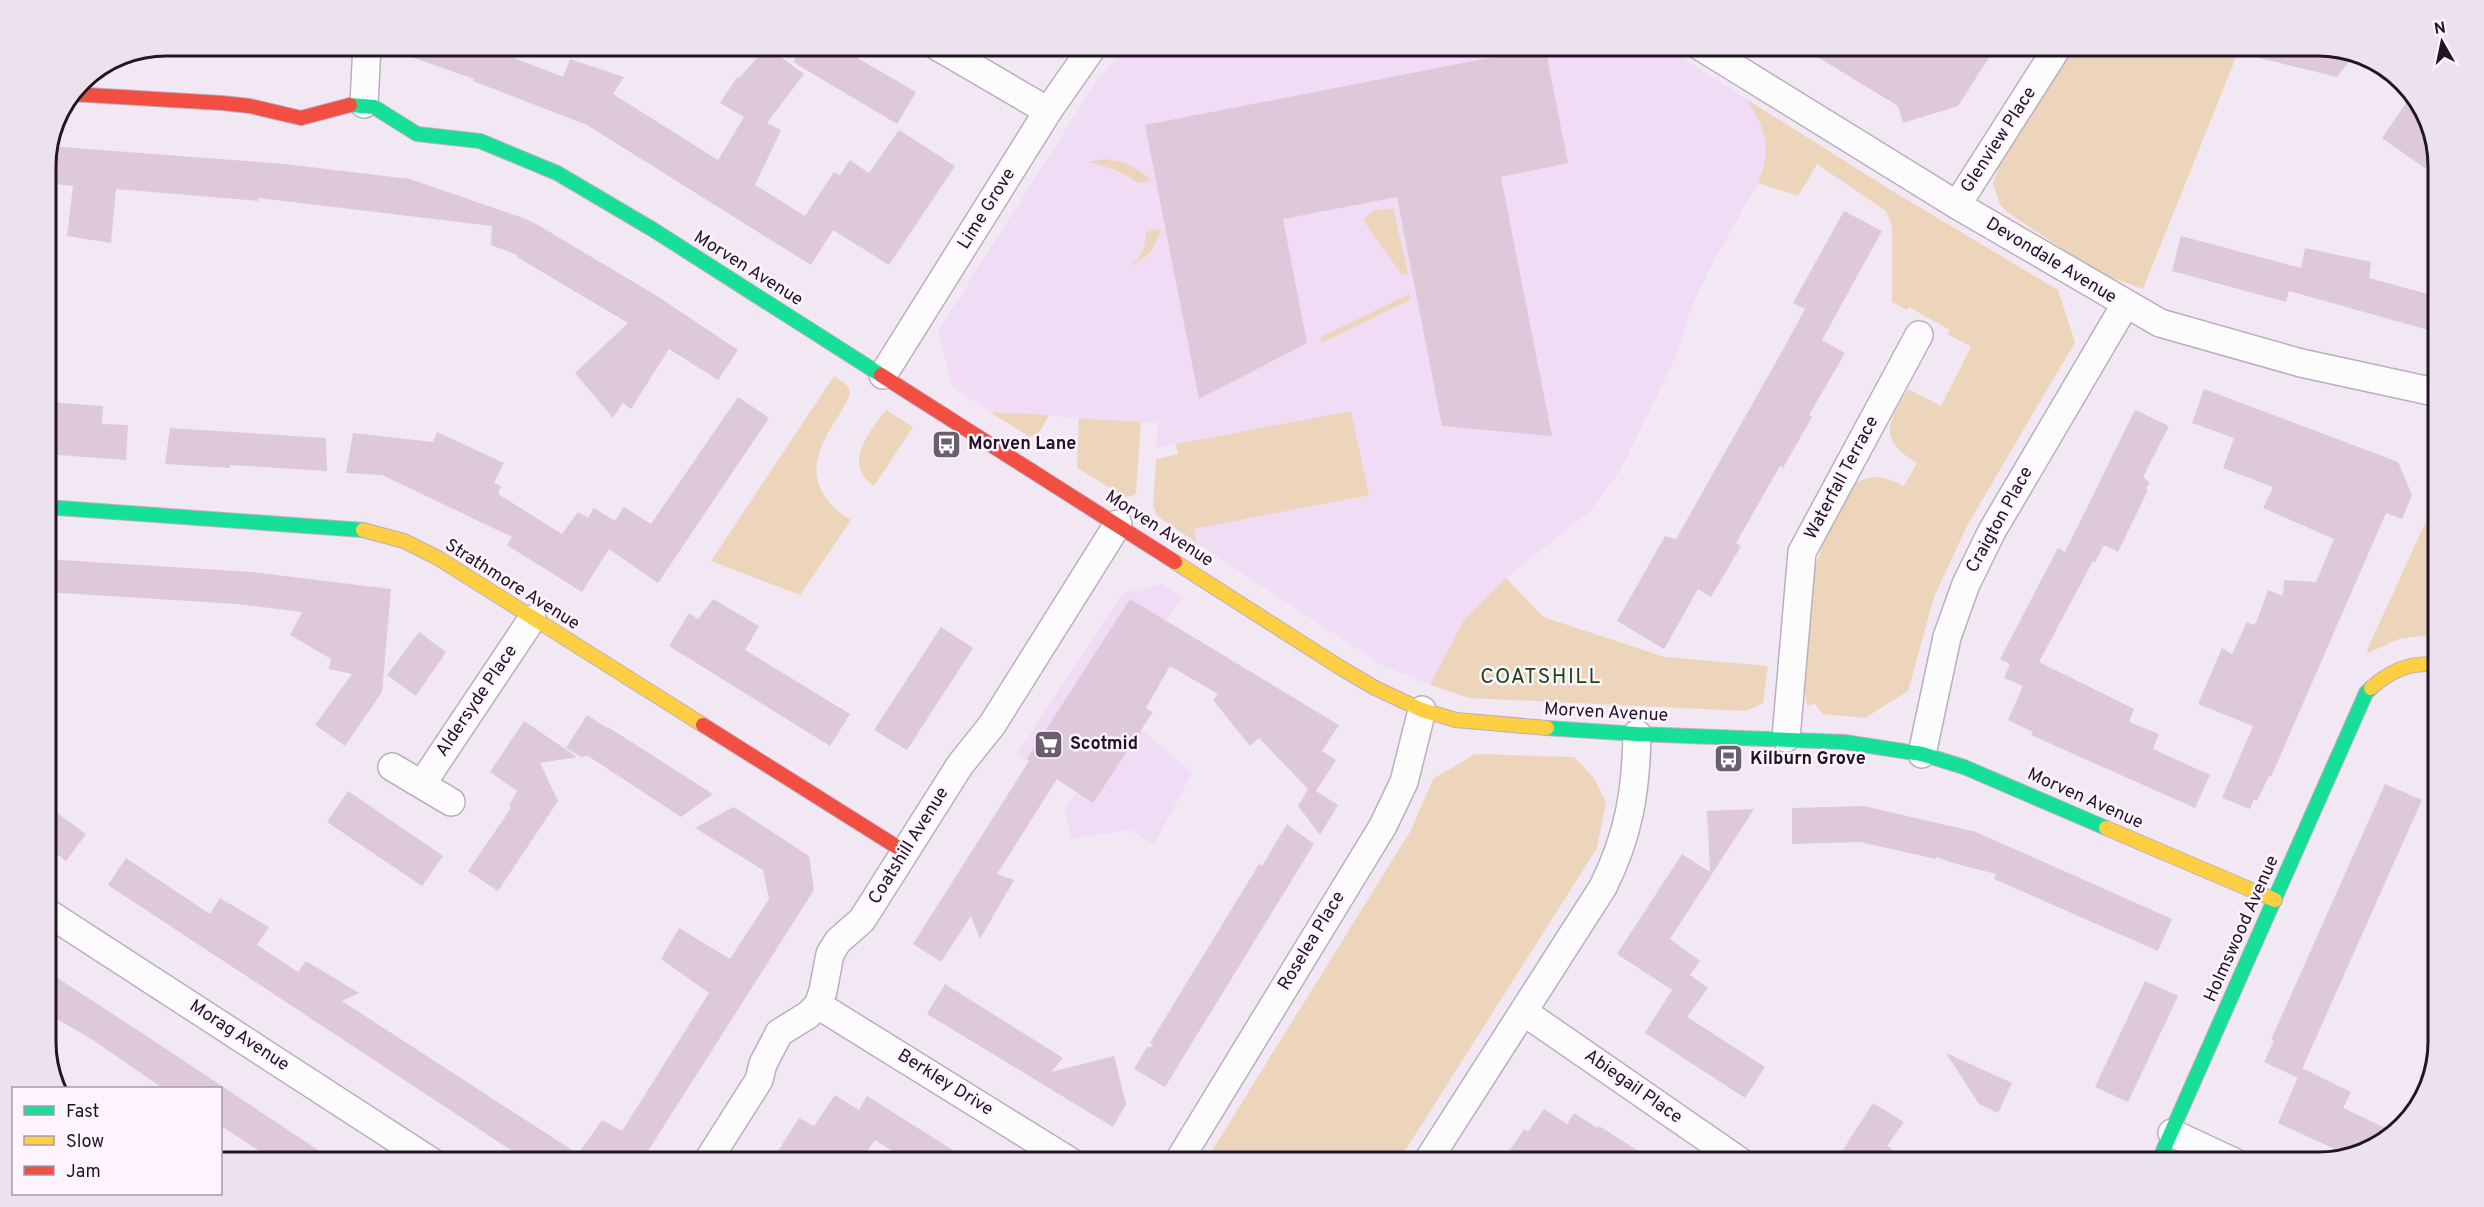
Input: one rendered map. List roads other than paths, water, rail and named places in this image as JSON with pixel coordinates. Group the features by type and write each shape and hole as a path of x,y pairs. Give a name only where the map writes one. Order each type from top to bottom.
{"street":[{"path":"81,95 245,105 303,118 338,107 364,104 367,56"},
{"path":"954,56 1048,111"},
{"name":"Lime Grove","path":"883,375 1048,111 1086,56"},
{"name":"Devondale Avenue","path":"1716,56 1957,205 2125,305 2160,323 2301,363 2428,391"},
{"name":"Glenview Place","path":"1957,205 2052,56"},
{"name":"Morven Avenue","path":"364,104 392,116 416,133 432,138 478,141 536,162 570,180 883,375 1366,683 1422,710 1456,720 1488,724 1637,734 1844,742 1922,754 1964,767 2275,900"},
{"name":"Craigton Place","path":"1922,754 1947,637 1966,584 1992,531 2125,305"},
{"name":"Waterfall Terrace","path":"1786,738 1802,552 1919,335"},
{"name":"Strathmore Avenue","path":"56,508 354,528 404,541 438,558 905,852"},
{"name":"Coatshill Avenue","path":"818,1005 830,954 846,932 859,923 960,765 992,725 1118,524"},
{"name":"Aldersyde Place","path":"422,784 532,619"},
{"name":"Holmswood Avenue","path":"2163,1151 2275,900 2356,710 2366,693 2378,680 2395,670 2416,663 2428,664"},
{"name":"Roselea Place","path":"1185,1151 1383,826 1404,782 1422,710"},
{"path":"1434,1151 1603,887 1619,855 1629,820 1637,734"},
{"path":"392,767 451,802"},
{"name":"Morag Avenue","path":"56,918 415,1151"},
{"path":"714,1151 759,1080 763,1064 779,1034 808,1015 818,1005"},
{"name":"Berkley Drive","path":"818,1005 1053,1151"},
{"name":"Abiegail Place","path":"1524,1012 1725,1151"},
{"path":"2172,1133 2210,1151"}],"place":[{"name":"Morven Lane","path":"947,444"},
{"name":"Scotmid","path":"1049,744"},
{"name":"Kilburn Grove","path":"1729,759"}],"district":[{"name":"COATSHILL","path":"1541,677"}]}
